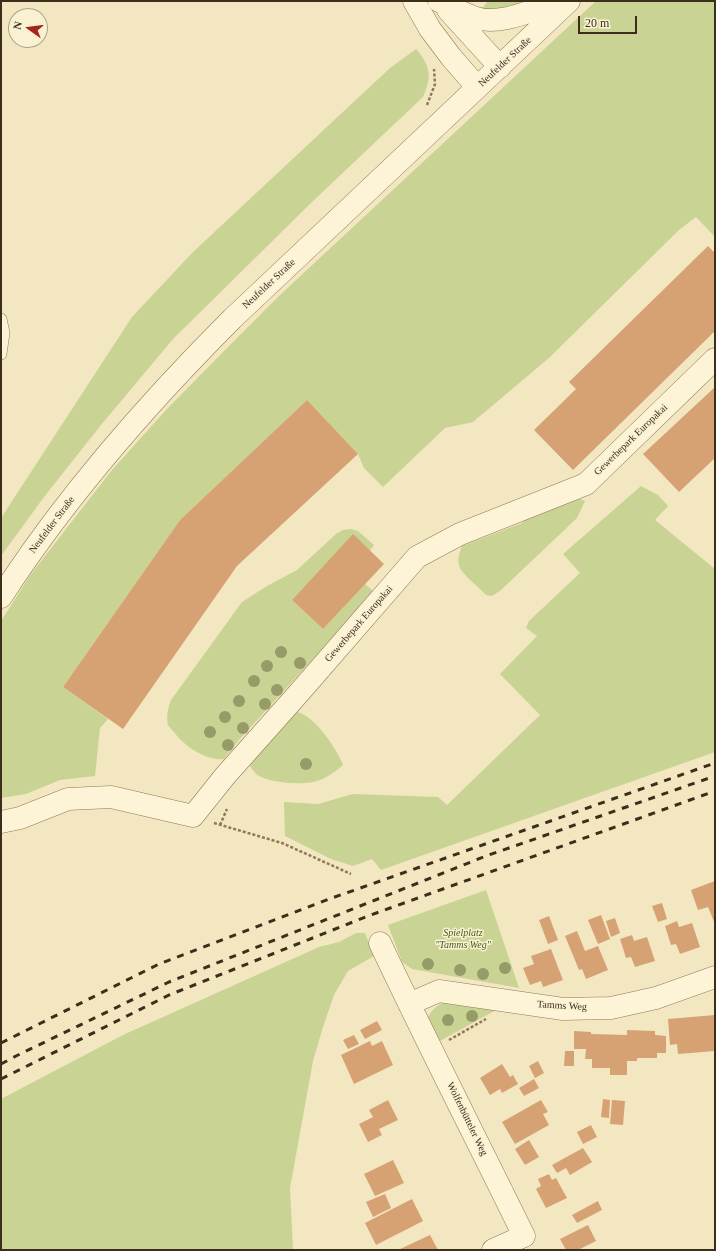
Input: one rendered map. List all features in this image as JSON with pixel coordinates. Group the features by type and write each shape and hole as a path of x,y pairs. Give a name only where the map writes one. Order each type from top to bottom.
{"street":[{"path":"414,1 430,28 451,57 477,87"},
{"path":"439,1 478,19 496,20 517,16 561,1"},
{"path":"439,1 500,67"},
{"name":"Neufelder Straße","path":"1,597 18,570 54,522 124,434 198,353 232,318 569,1"},
{"name":"Gewerbepark Europakai","path":"193,816 225,776 417,557 460,534 586,484 715,359"},
{"path":"1,822 20,818 68,798 111,797 193,816"},
{"name":"Wolfenbütteler Weg","path":"380,943 408,1004 433,1050 527,1243 493,1250"},
{"name":"Tamms Weg","path":"408,1004 439,991 562,1008 611,1008 656,998 715,977"}],"lane":[{"path":"1,319 4,333 1,354"}],"path":[{"path":"220,825 228,806"},
{"path":"193,816 282,843 350,874"},
{"path":"433,1050 487,1018"}],"green space":[{"path":"488,1 523,1 514,5 493,10 482,9"},
{"path":"596,1 715,1 715,237 696,217 679,230 550,357 473,422 445,428 383,487 364,468 358,454 307,400 180,520 63,687 108,719 100,728 95,776 60,780 26,794 1,798 1,621 31,574 112,470 166,410 223,352 280,295"},
{"path":"416,49 425,61 429,78 423,97 312,202 173,339 101,425 44,497 1,556 1,518 132,317 192,253 390,68"},
{"path":"641,486 658,495 668,506 655,520 715,569 715,752 381,870 372,859 353,866 331,859 285,836 284,802 318,804 353,794 438,797 447,805 540,715 500,674 537,636 526,628 529,621 580,573 563,554"},
{"path":"574,496 585,501 577,518 501,590 492,596 486,595 466,576 460,568 458,560 462,546 522,523 528,515"},
{"path":"351,529 358,531 374,545 370,551 353,535 292,600 323,629 365,584 374,592 239,740 224,759 210,758 189,747 168,725 167,718 171,700 242,602 267,586 297,570 336,534 343,530"},
{"path":"297,712 304,715 318,726 331,742 343,765 323,779 306,783 280,782 258,775 250,766 255,758"},
{"name":"Spielplatz \"Tamms Weg\"","path":"486,890 519,988 412,969 402,962 388,925"},
{"path":"356,933 365,933 374,956 348,971 334,995 313,1061 290,1188 293,1250 1,1250 1,1099 123,1035 319,947 339,942"},
{"path":"448,1000 498,1009 438,1042 428,1017 436,1007"}],"building":[{"path":"708,246 715,253 715,331 573,470 534,430 576,389 569,382"},
{"path":"715,387 715,458 679,492 643,454"},
{"path":"307,400 358,454 237,566 123,729 63,687 180,520"},
{"path":"353,534 384,564 323,629 292,600"},
{"path":"715,881 715,924 708,907 698,910 691,890"},
{"path":"662,903 667,919 658,922 652,906"},
{"path":"601,915 610,939 598,944 588,920"},
{"path":"549,916 558,940 548,944 539,920"},
{"path":"615,918 620,933 611,937 606,921"},
{"path":"677,921 679,927 692,923 700,947 680,954 676,944 671,945 665,926"},
{"path":"577,931 585,951 598,946 608,970 586,979 582,969 579,970 565,936"},
{"path":"632,935 634,941 647,937 655,961 635,967 631,957 626,958 620,939"},
{"path":"551,949 563,980 543,987 541,981 530,985 523,968 534,964 531,956"},
{"path":"715,1015 715,1051 678,1054 677,1044 670,1045 668,1019"},
{"path":"377,1021 382,1030 365,1039 360,1030"},
{"path":"627,1030 655,1031 655,1035 666,1036 666,1053 657,1053 657,1058 637,1058 637,1061 627,1061 627,1075 610,1075 610,1068 592,1068 592,1059 585,1059 586,1049 574,1049 574,1031 591,1032 591,1034 627,1035"},
{"path":"354,1035 359,1044 348,1049 343,1040"},
{"path":"370,1041 372,1046 382,1041 393,1065 354,1084 341,1055"},
{"path":"565,1051 574,1051 574,1066 564,1066"},
{"path":"538,1061 544,1073 535,1078 529,1066"},
{"path":"502,1064 510,1077 513,1075 518,1084 502,1093 500,1089 490,1095 480,1078"},
{"path":"534,1079 539,1088 524,1096 519,1088"},
{"path":"603,1099 610,1100 609,1118 601,1117"},
{"path":"388,1100 398,1120 379,1129 382,1135 368,1142 359,1124 373,1117 369,1110"},
{"path":"541,1100 548,1112 543,1114 549,1125 515,1144 502,1122"},
{"path":"612,1100 625,1101 623,1125 610,1124"},
{"path":"591,1125 597,1137 583,1144 577,1132"},
{"path":"529,1140 539,1157 525,1165 515,1149"},
{"path":"583,1148 592,1162 570,1175 566,1168 557,1173 552,1165"},
{"path":"393,1160 404,1183 375,1196 364,1174"},
{"path":"549,1174 552,1180 556,1178 567,1198 546,1208 536,1189 541,1186 538,1179"},
{"path":"385,1194 391,1208 373,1217 366,1202"},
{"path":"412,1199 423,1221 376,1245 365,1223"},
{"path":"598,1201 602,1210 577,1223 572,1215"},
{"path":"588,1225 596,1241 578,1250 566,1250 560,1239"},
{"path":"430,1235 438,1250 398,1250"}],"railway":[{"path":"1,1043 159,964 332,898 715,763"},
{"path":"1,1064 169,982 486,856 715,776"},
{"path":"1,1079 169,995 368,916 715,791"}]}
